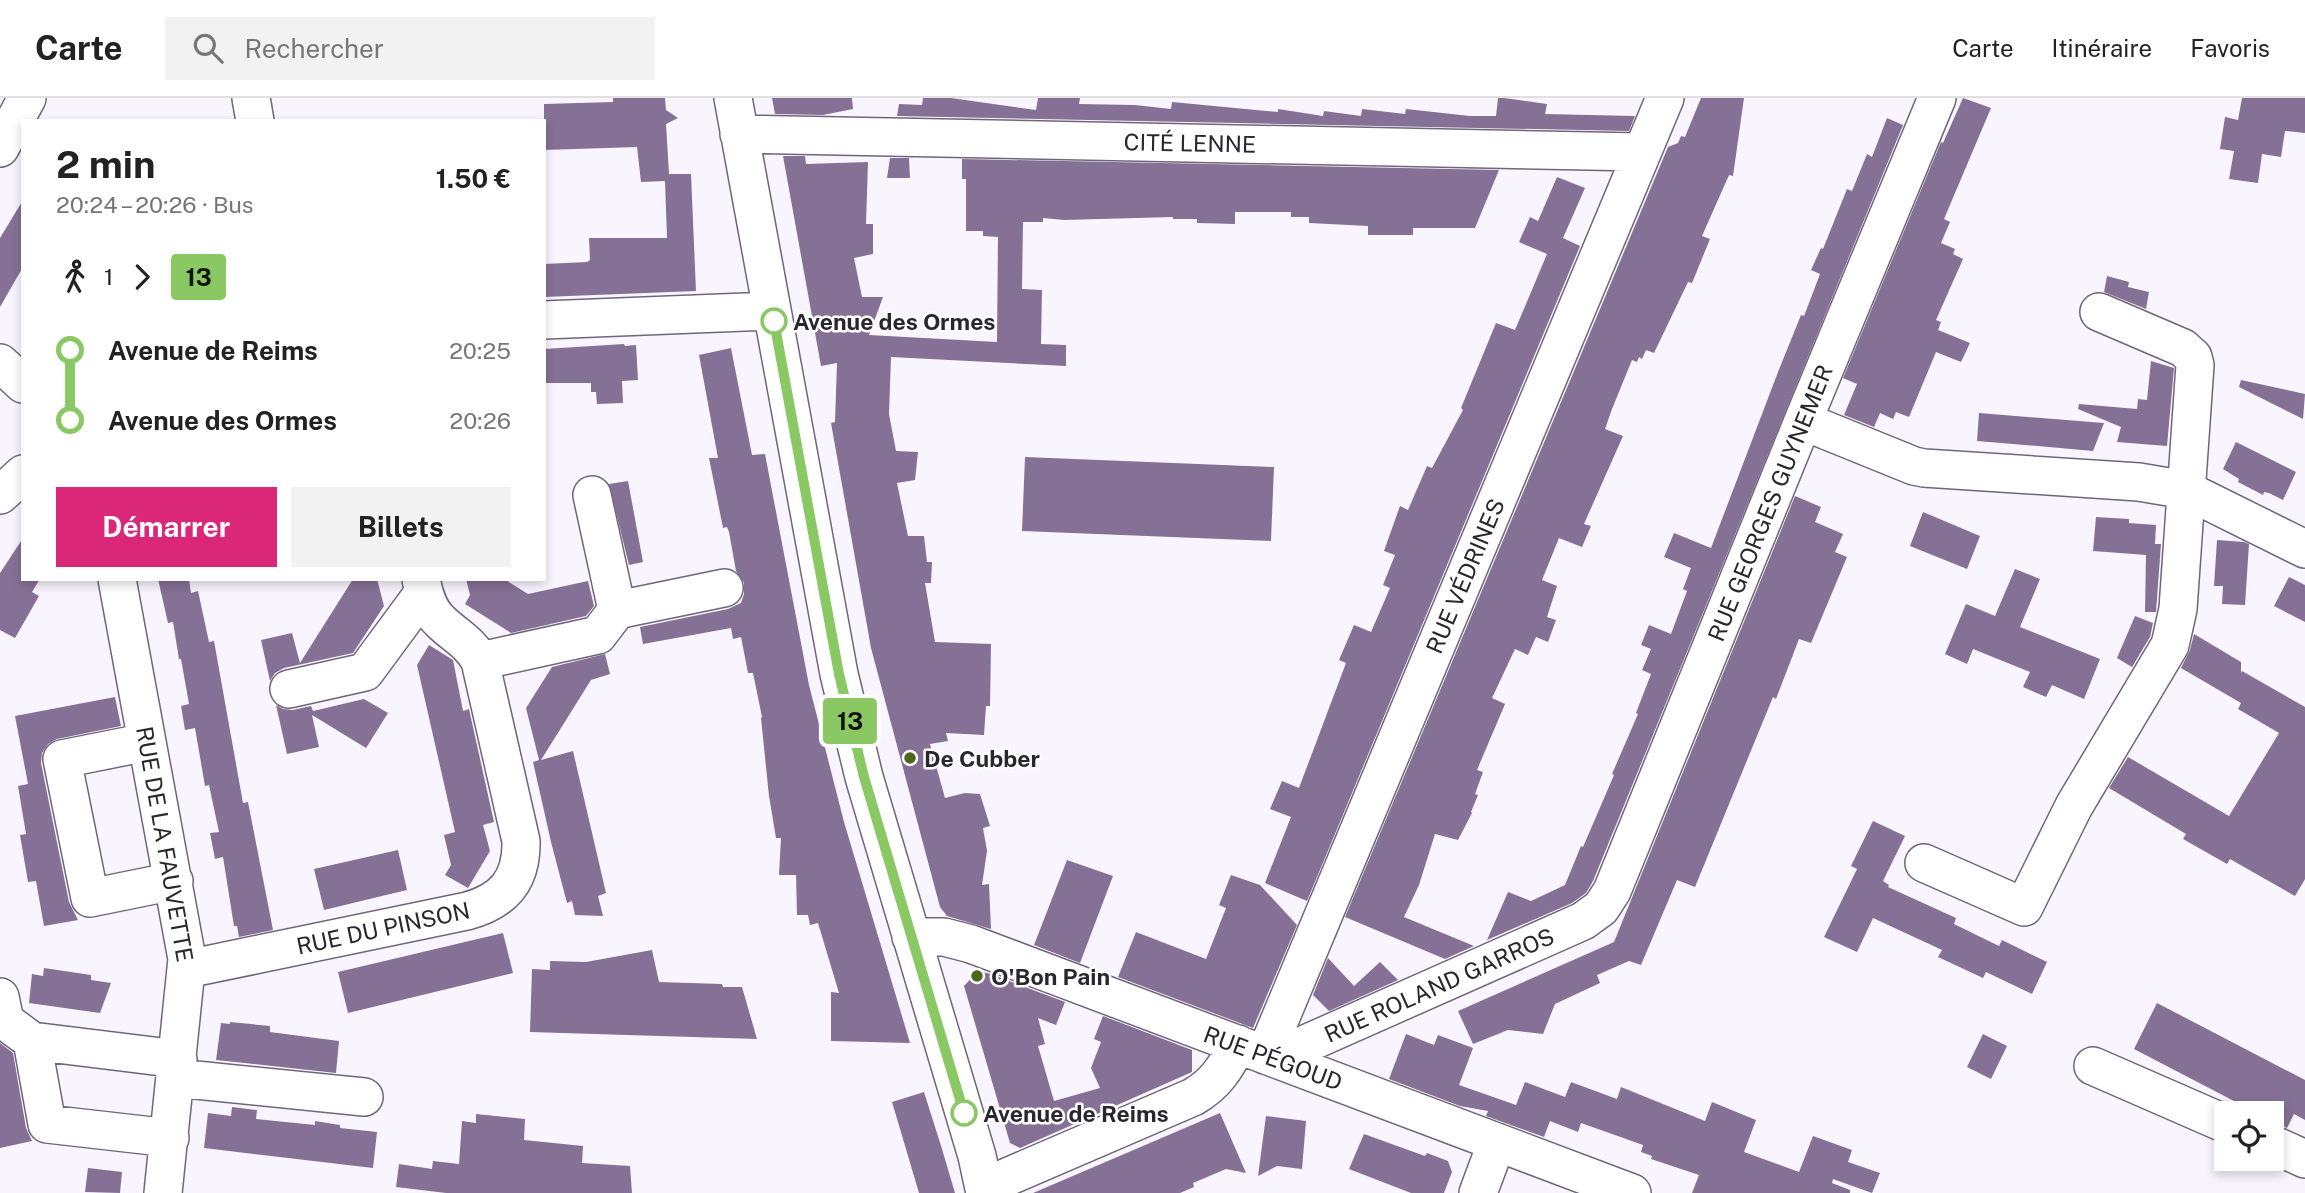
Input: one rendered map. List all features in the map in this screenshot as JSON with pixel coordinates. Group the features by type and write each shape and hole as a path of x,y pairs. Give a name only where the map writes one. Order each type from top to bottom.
{"street":[{"path":"10,143 27,98"},
{"path":"251,98 255,119"},
{"path":"733,98 839,674 864,777 985,1190 1194,1097 1205,1091 1220,1076 1259,1052"},
{"name":"RUE VÉDRINES","path":"1259,1052 1665,98"},
{"name":"RUE GEORGES GUYNEMER","path":"1601,908 1612,891 1802,421 1937,98"},
{"name":"CITÉ LENNE","path":"739,134 1641,152"},
{"path":"546,320 772,311"},
{"path":"1924,863 2024,907 2079,797 2170,645 2178,609 2195,365 2193,357 2183,348 2099,312"},
{"path":"0,363 21,382"},
{"path":"1802,421 1924,468 2139,482 2186,490 2305,549"},
{"path":"0,495 21,476"},
{"path":"592,495 617,610"},
{"name":"RUE DE LA FAUVETTE","path":"117,581 184,936 187,969 163,1193"},
{"name":"RUE DU PINSON","path":"187,969 467,911 493,902 509,887 520,864 521,841 480,661 467,642 441,623 422,586"},
{"name":"RUE DU PINSON","path":"289,690 365,672 422,586"},
{"path":"480,661 598,635 617,610 724,588"},
{"path":"147,741 62,759 90,898 174,881"},
{"name":"RUE ROLAND GARROS","path":"1259,1052 1583,921 1601,908"},
{"name":"RUE PÉGOUD","path":"911,937 944,937 971,944 1632,1193"},
{"path":"0,996 5,1021 32,1041 177,1068 364,1097"},
{"path":"32,1041 47,1124 170,1138"},
{"path":"2093,1066 2214,1119"},
{"path":"1478,1193 1497,1142"},
{"path":"2284,1149 2305,1158"}],"building":[{"path":"613,98 665,98 666,110 678,118 666,124 669,174 691,174 696,291 546,297 546,264 587,262 590,260 589,238 667,238 665,181 641,182 637,147 546,150 544,104 613,102"},
{"path":"772,98 852,98 853,109 823,115 775,114"},
{"path":"923,98 951,98 1036,110 1038,98 1080,98 1079,104 1171,109 1172,102 1278,112 1278,109 1323,116 1324,111 1361,116 1362,109 1405,114 1406,109 1496,116 1498,98 1504,98 1547,104 1545,114 1635,116 1629,131 897,116 899,104 922,105"},
{"path":"1701,98 1744,98 1733,176 1729,175 1702,236 1710,239 1692,283 1688,282 1654,353 1646,350 1642,359 1639,357 1637,362 1632,360 1612,409 1605,429 1623,436 1584,524 1591,526 1582,547 1559,538 1542,580 1557,586 1547,617 1556,620 1548,642 1536,637 1528,655 1515,649 1492,698 1505,704 1477,770 1483,772 1472,813 1458,840 1435,834 1419,885 1404,917 1474,946 1445,959 1345,917 1668,147 1678,143 1681,136 1685,137"},
{"path":"1963,98 1991,108 1944,219 1950,222 1941,243 1955,249 1953,254 1963,259 1936,320 1941,322 1938,330 1970,343 1961,362 1936,352 1909,417 1896,412 1893,419 1880,413 1874,427 1844,415 1857,384 1843,378 1941,142 1943,143"},
{"path":"2242,98 2305,98 2305,133 2285,131 2281,157 2262,154 2258,183 2229,179 2234,151 2220,149 2225,117 2238,120"},
{"path":"1887,118 1903,125 1593,881 1586,893 1572,903 1487,940 1508,892 1531,901 1565,885 1614,775 1612,774 1638,714 1636,713 1651,674 1642,670 1651,649 1641,645 1649,625 1671,634 1687,591 1683,589 1691,568 1664,557 1674,533 1711,548 1778,372 1820,274 1811,270 1821,248 1823,249 1847,189 1852,191 1867,154 1872,157"},
{"path":"783,156 805,156 806,164 868,162 866,224 873,224 873,254 854,258 862,297 883,297 869,335 997,342 998,237 983,236 983,231 966,231 966,179 962,179 962,159 1499,170 1475,228 1413,228 1413,235 1368,235 1368,226 1309,223 1309,217 1291,217 1291,212 1235,212 1235,224 1197,223 1197,219 1173,217 1064,220 1043,218 1043,222 1023,222 1022,289 1042,290 1041,344 1066,345 1066,366 891,357 889,414 896,451 918,452 915,480 897,483 908,536 924,536 927,562 932,562 931,583 925,583 935,642 991,644 990,706 986,706 984,735 946,733 948,741 930,744 945,798 965,793 980,794 990,826 983,828 987,851 982,885 989,884 991,929 947,916 940,907 871,648 831,423 835,422 837,363 821,366"},
{"path":"890,158 909,158 910,178 887,178"},
{"path":"1557,177 1585,188 1563,238 1580,246 1307,901 1265,883 1291,817 1270,809 1282,781 1299,788 1346,663 1339,660 1354,625 1371,632 1390,588 1383,585 1395,555 1384,551 1400,506 1408,510 1427,466 1432,468 1463,410 1461,408 1496,323 1515,330 1547,254 1519,242 1530,217 1538,221"},
{"path":"21,203 21,270 0,307 0,238"},
{"path":"2107,276 2129,282 2128,287 2149,292 2146,309 2104,292"},
{"path":"636,345 638,380 622,381 623,403 597,404 596,392 591,392 591,383 546,383 546,349"},
{"path":"731,348 752,455 765,454 809,685 844,822 910,1043 831,1041 831,992 839,993 818,923 810,925 808,915 797,915 796,875 779,875 781,838 776,838 769,796 762,717 753,673 748,673 741,637 733,639 731,628 643,644 640,627 728,609 741,603 744,594 744,583 736,571 729,532 727,527 723,528 709,458 718,458 699,355"},
{"path":"2151,361 2174,368 2167,446 2117,442 2121,427 2078,409 2079,404 2137,409 2138,399 2147,400"},
{"path":"2241,380 2305,394 2303,419 2239,387"},
{"path":"1979,413 2104,423 2093,451 1977,441"},
{"path":"2236,442 2296,472 2283,500 2269,493 2264,492 2263,495 2238,482 2239,479 2223,469"},
{"path":"1025,457 1274,467 1271,541 1022,531"},
{"path":"628,481 643,562 629,565 609,484"},
{"path":"1795,496 1821,507 1815,522 1843,534 1835,552 1847,557 1811,643 1799,639 1695,887 1677,880 1641,965 1629,961 1597,975 1600,983 1555,1004 1543,1034 1508,1030 1473,1044 1458,1011 1614,942"},
{"path":"1923,512 1980,536 1967,569 1910,546"},
{"path":"2096,517 2129,519 2129,523 2156,525 2155,544 2161,544 2156,612 2145,612 2146,555 2093,551"},
{"path":"2217,540 2249,544 2245,605 2222,604 2223,586 2214,586"},
{"path":"21,541 21,581 39,581 32,592 39,596 15,638 0,630 0,573"},
{"path":"2015,569 2040,579 2020,627 2100,659 2084,699 2052,685 2046,697 2023,687 2030,672 1973,649 1967,664 1945,654 1966,604 1995,616"},
{"path":"2289,577 2305,585 2305,622 2274,606"},
{"path":"158,581 189,581 191,593 198,591 209,642 214,641 243,803 248,802 273,930 239,937 237,926 234,926 223,857 215,859 210,833 219,832 209,785 205,786 195,728 185,730 181,706 189,704 173,622 168,623"},
{"path":"352,581 378,581 384,606 353,653 284,668 275,673 270,681 261,640 292,633 300,663"},
{"path":"466,581 507,581 528,594 588,581 594,606 586,616 511,633 465,604 470,595"},
{"path":"2135,616 2153,623 2150,637 2132,667 2117,658"},
{"path":"2194,634 2241,662 2241,673 2242,671 2305,707 2305,879 2295,896 2230,859 2227,864 2183,839 2186,834 2109,788 2128,757 2229,816 2279,733 2238,709 2241,703 2181,668"},
{"path":"429,645 453,660 463,711 469,709 494,822 483,825 490,851 468,888 445,875 451,865 444,835 455,832 417,665"},
{"path":"605,654 610,674 591,680 541,760 573,751 606,893 598,896 603,916 575,915 572,901 567,903 551,842 533,762 539,760 526,708 552,667"},
{"path":"115,697 121,726 57,739 48,744 42,753 41,763 69,902 78,920 44,926 36,881 28,882 20,835 26,834 18,786 28,784 15,716"},
{"path":"364,699 388,713 366,748 312,715 319,747 287,754 276,705 293,710 311,706 313,711"},
{"path":"1873,821 1905,836 1883,881 1888,887 1956,918 1954,924 1999,946 2002,940 2047,962 2032,994 1986,972 1983,978 1938,957 1942,950 1873,918 1857,952 1824,937 1857,869 1851,866"},
{"path":"398,850 407,890 324,910 314,869"},
{"path":"1067,860 1113,876 1080,963 1034,945"},
{"path":"1231,875 1260,885 1297,925 1253,1028 1118,977 1136,932 1206,959 1226,908 1219,905"},
{"path":"503,933 513,973 348,1013 338,972"},
{"path":"652,950 659,982 742,987 757,1039 530,1032 532,969 550,970 550,961 586,962"},
{"path":"1328,958 1354,986 1380,962 1398,980 1329,1011 1313,995"},
{"path":"44,968 91,975 91,980 111,983 100,1013 29,1003 32,974 43,976"},
{"path":"978,971 1065,1002 1056,1025 1038,1018 1045,1044 1038,1046 1054,1101 1100,1088 1091,1068 1101,1042 1094,1039 1103,1016 1192,1050 1192,1072 1020,1148 1010,1143 964,986"},
{"path":"2157,1003 2305,1080 2305,1120 2294,1114 2287,1128 2284,1126 2284,1101 2234,1101 2134,1049"},
{"path":"221,1023 270,1026 270,1032 339,1041 336,1073 216,1060"},
{"path":"1406,1034 1434,1045 1438,1035 1473,1048 1459,1085 1516,1105 1525,1082 1565,1097 1571,1082 1617,1099 1621,1087 1705,1121 1712,1102 1756,1120 1744,1152 1799,1172 1813,1136 1852,1150 1848,1162 1880,1173 1872,1193 1833,1179 1832,1183 1850,1190 1850,1193 1692,1193 1699,1175 1651,1159 1652,1156 1641,1152 1643,1145 1581,1123 1578,1132 1550,1121 1544,1137 1486,1116 1488,1111 1460,1106 1389,1079"},
{"path":"1983,1034 2007,1046 1991,1079 1967,1067"},
{"path":"0,1043 13,1053 26,1128 32,1141 0,1148"},
{"path":"924,1092 955,1193 919,1193 892,1102"},
{"path":"232,1107 257,1110 256,1119 315,1125 315,1121 340,1125 340,1128 377,1132 373,1168 204,1148 208,1113 231,1116"},
{"path":"1220,1113 1246,1173 1226,1169 1193,1183 1194,1187 1180,1193 1033,1193"},
{"path":"476,1114 525,1119 524,1140 583,1146 582,1163 630,1166 632,1193 446,1193 396,1187 399,1164 432,1169 433,1161 459,1164 462,1121 476,1123"},
{"path":"1266,1116 1306,1121 1302,1169 1277,1166 1258,1176"},
{"path":"1364,1134 1425,1156 1427,1153 1448,1161 1452,1172 1444,1193 1411,1193 1349,1169"},
{"path":"88,1168 122,1172 120,1193 85,1192"}],"bus line":[{"name":"13","path":"774,321 839,674 864,777 964,1113"}],"place":[{"name":"Avenue des Ormes","path":"774,321"},
{"name":"De Cubber","path":"910,758"},
{"name":"O'Bon Pain","path":"977,976"},
{"name":"Avenue de Reims","path":"964,1113"}]}
